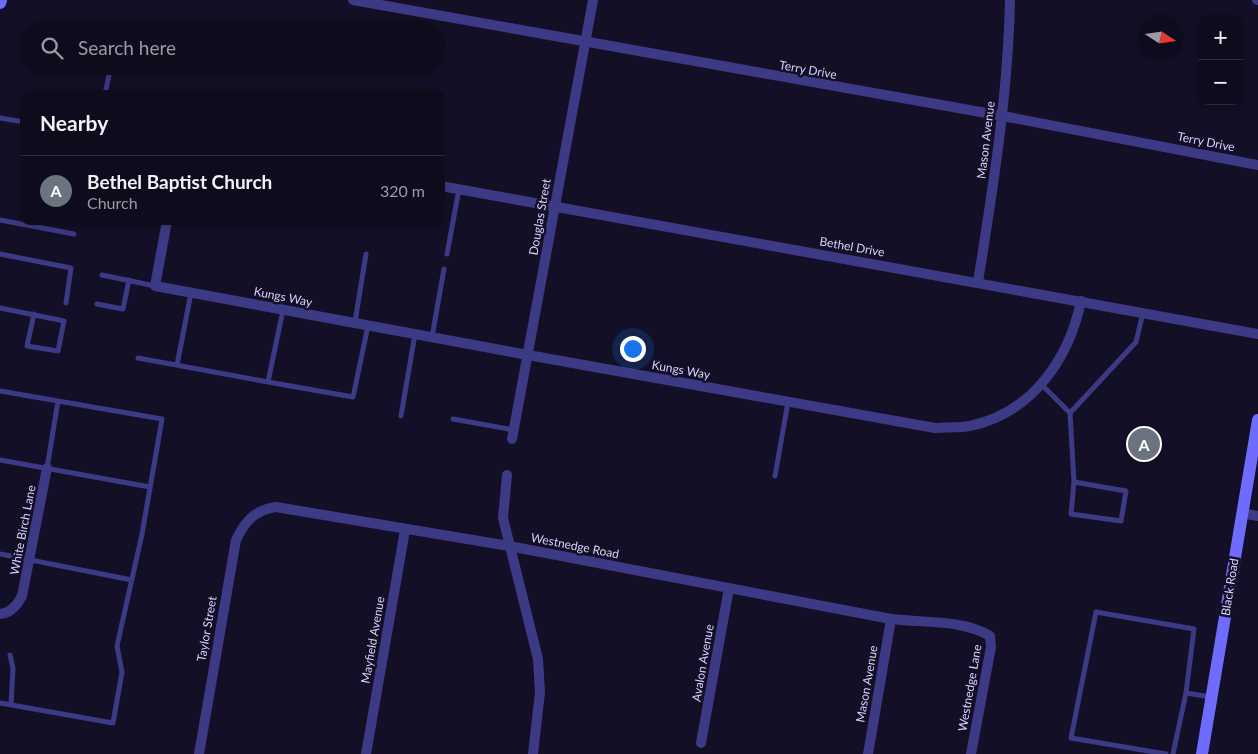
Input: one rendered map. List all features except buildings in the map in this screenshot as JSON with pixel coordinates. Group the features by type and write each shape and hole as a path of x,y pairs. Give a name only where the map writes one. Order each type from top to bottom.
{"main road":[{"name":"Black Road","path":"1202,754 1258,420"}],"street":[{"name":"Terry Drive","path":"353,0 585,43 1003,116 1258,165"},
{"name":"Douglas Street","path":"513,435 592,0"},
{"name":"Mason Avenue","path":"978,282 1003,116 1009,48 1010,0"},
{"name":"Bethel Drive","path":"445,187 1258,334"},
{"path":"155,286 166,225"},
{"name":"Kungs Way","path":"155,286 935,428 970,426 1004,412 1030,395 1053,370 1068,345 1081,301"},
{"name":"White Birch Lane","path":"0,614 5,614 16,606 22,596 48,468"},
{"path":"507,475 503,518 538,659 540,692 533,754"},
{"name":"Westnedge Road","path":"254,514 263,509 276,507 509,546 891,618"},
{"path":"1242,513 1258,516"},
{"name":"Taylor Street","path":"198,754 236,540 242,527 254,514"},
{"name":"Mayfield Avenue","path":"366,754 405,530"},
{"name":"Avalon Avenue","path":"701,743 729,588"},
{"name":"Mason Avenue","path":"868,754 891,618"},
{"name":"Westnedge Lane","path":"891,618 938,622 981,631 990,636 991,647 971,754"}],"lane":[{"path":"106,90 109,75"},
{"path":"0,118 20,121"},
{"path":"447,254 459,189"},
{"path":"0,220 20,224"},
{"path":"26,225 74,234"},
{"path":"0,254 71,268 66,303"},
{"path":"354,323 366,254"},
{"path":"432,337 444,269"},
{"path":"102,275 155,286"},
{"path":"97,304 123,309 129,280"},
{"path":"178,366 191,292"},
{"path":"0,308 34,314 64,321 58,351 27,346 34,314"},
{"path":"268,382 283,310"},
{"path":"1070,413 1136,342 1143,313"},
{"path":"138,358 354,397 368,326"},
{"path":"401,416 415,334"},
{"path":"1041,384 1070,413 1074,482 1071,514 1121,521 1126,491 1074,482"},
{"path":"0,391 162,419 132,580 117,646 122,672 113,723 0,703"},
{"path":"48,468 58,401"},
{"path":"775,476 788,402"},
{"path":"452,420 513,435"},
{"path":"0,460 150,487"},
{"path":"0,554 132,580"},
{"path":"1166,754 1071,738 1096,612 1194,629 1186,693 1173,754"},
{"path":"10,656 13,668 11,705"},
{"path":"1186,693 1212,697"},
{"path":"1124,754 1126,747"}],"place":[{"name":"Bethel Baptist Church","path":"1144,444"}]}
